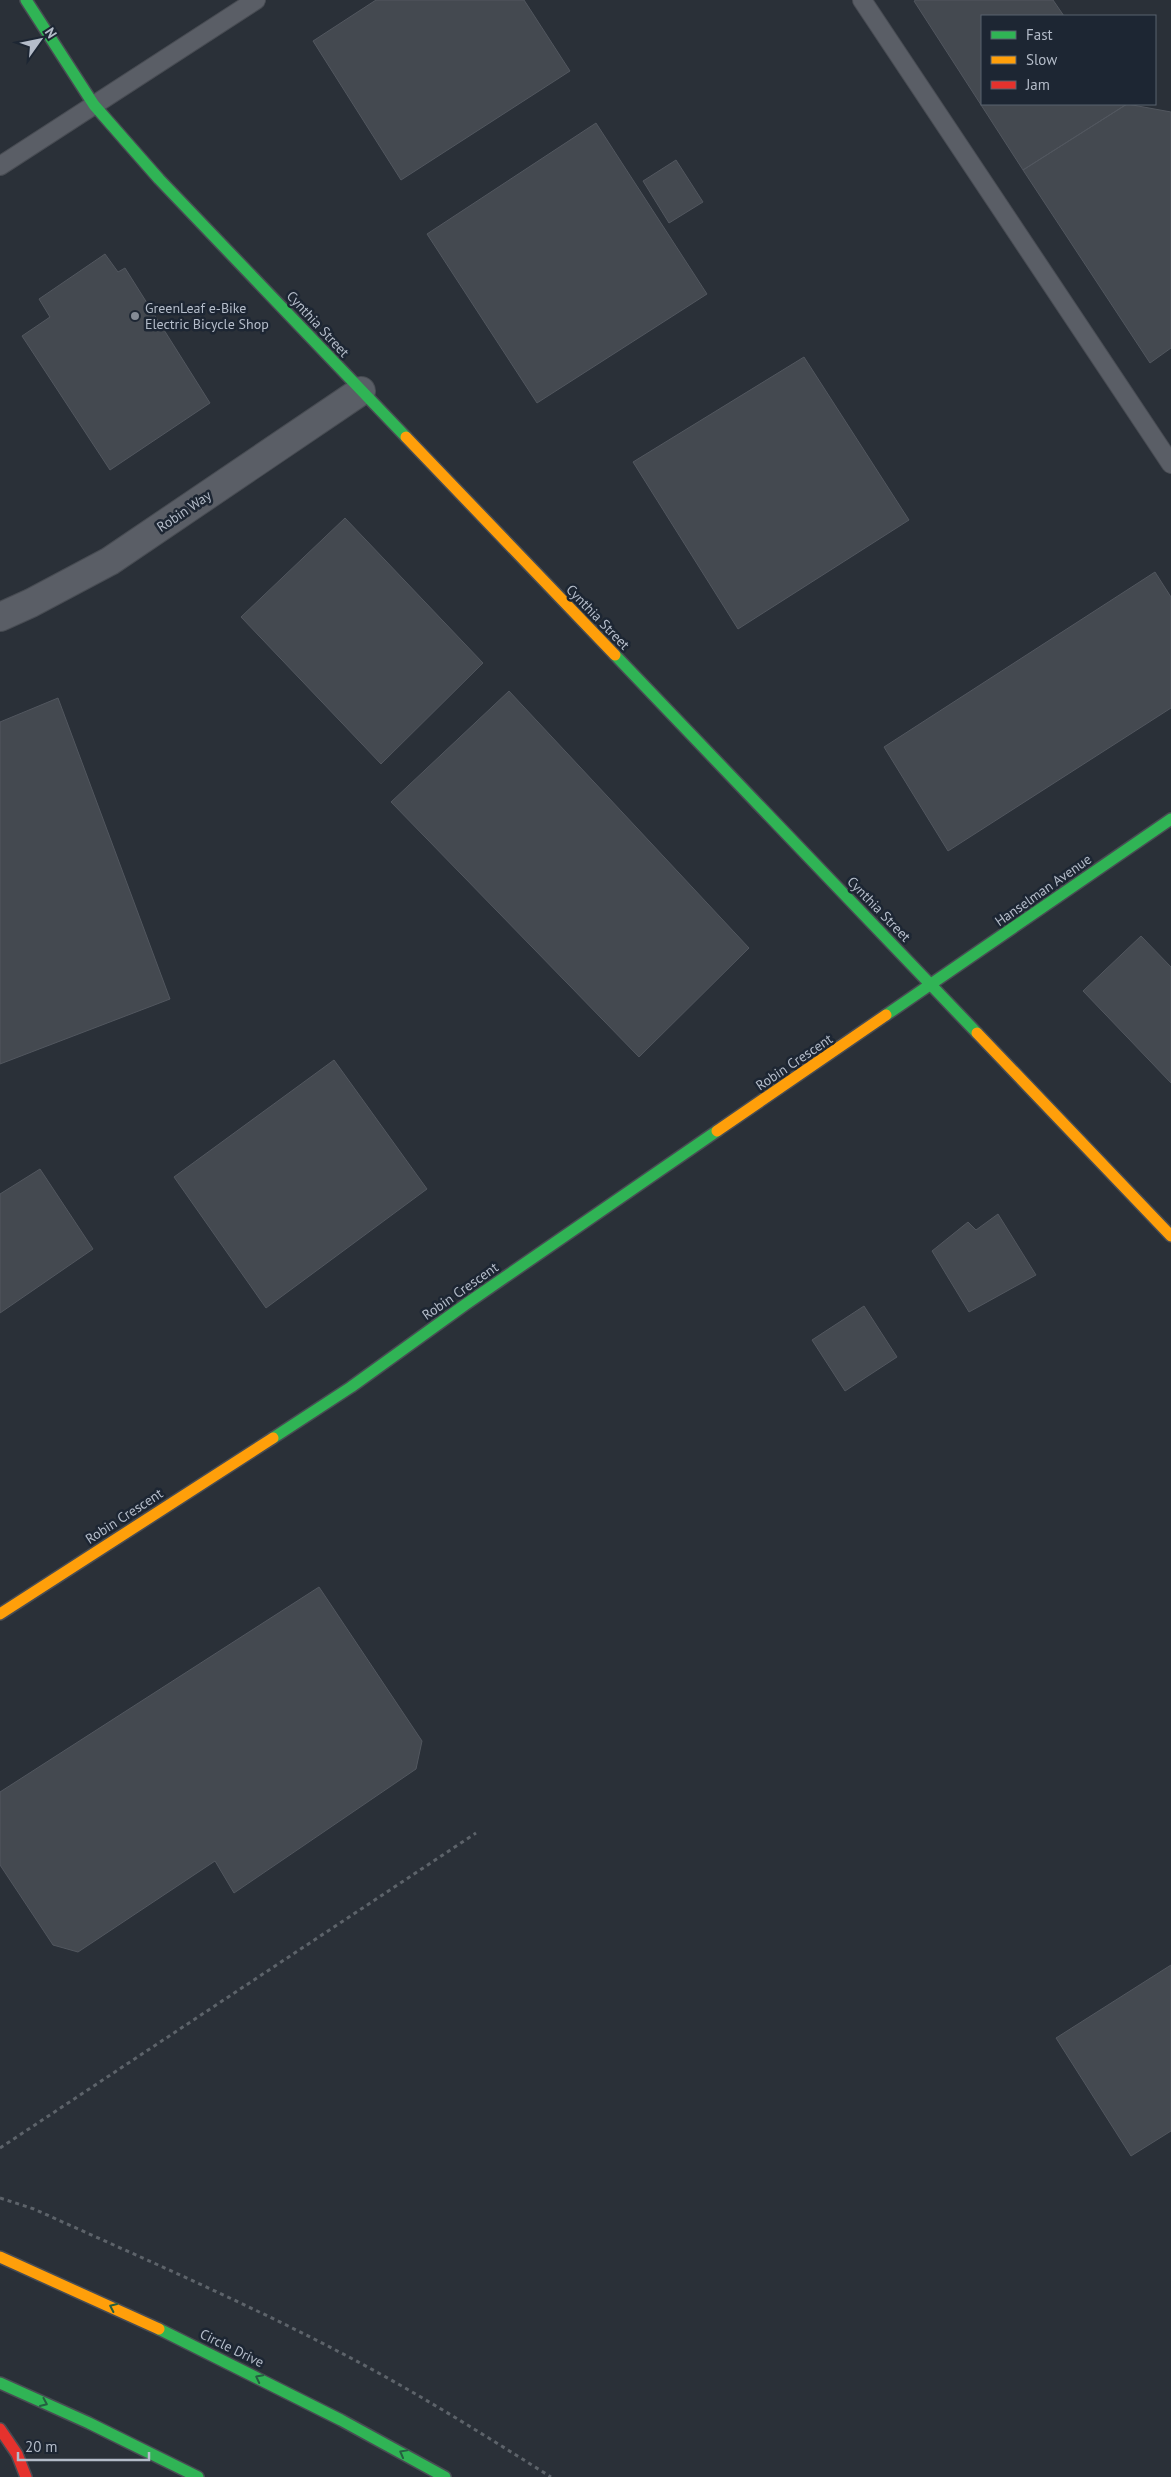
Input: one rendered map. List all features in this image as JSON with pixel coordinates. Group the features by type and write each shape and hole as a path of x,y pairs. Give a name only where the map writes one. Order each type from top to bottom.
{"main road":[{"name":"Cynthia Street","path":"26,0 94,105 159,179 1171,1236"},
{"name":"Hanselman Avenue","path":"932,985 1171,820"},
{"name":"Robin Crescent","path":"0,1614 351,1387 474,1298 932,985"},
{"name":"Circle Drive","path":"0,2257 27,2267 164,2332 341,2420 445,2477"},
{"path":"0,2383 88,2422 198,2477"},
{"path":"0,2430 17,2454 26,2477"}],"street":[{"name":"Robin Way","path":"0,617 31,603 110,561 361,391"}],"lane":[{"path":"0,166 256,0"},
{"path":"862,0 1171,464"}],"path":[{"path":"0,2148 476,1833"},
{"path":"0,2198 34,2209 272,2318 370,2369 471,2427 550,2477"}],"building":[{"path":"376,0 524,0 570,71 401,180 313,41"},
{"path":"1053,0 1063,15 981,15 981,105 914,1"},
{"path":"981,105 1125,105 1023,170"},
{"path":"1125,105 1171,112 1171,348 1150,363 1023,170"},
{"path":"596,123 707,294 537,403 427,234"},
{"path":"676,160 703,202 669,223 643,181"},
{"path":"105,254 118,272 125,268 210,403 110,470 22,336 50,317 39,299"},
{"path":"804,357 909,520 738,629 633,462"},
{"path":"345,518 483,663 381,764 241,617"},
{"path":"1155,572 1171,597 1171,708 948,851 884,747"},
{"path":"509,691 749,948 639,1057 391,802"},
{"path":"58,698 170,999 0,1064 0,722"},
{"path":"1141,936 1171,967 1171,1083 1083,991"},
{"path":"334,1060 427,1189 266,1308 174,1177"},
{"path":"40,1169 93,1249 0,1313 0,1194"},
{"path":"998,1214 1036,1275 969,1312 932,1251 968,1222 976,1230"},
{"path":"864,1306 897,1357 845,1391 812,1340"},
{"path":"319,1587 422,1741 416,1769 234,1893 215,1861 78,1952 53,1945 0,1865 0,1792"},
{"path":"1171,1965 1171,2131 1131,2156 1056,2038"}],"traffic: fast":[{"path":"26,0 94,105 159,179 406,437"},
{"path":"615,655 977,1033"},
{"path":"886,1015 1171,819"},
{"path":"273,1438 351,1387 466,1304 717,1131"},
{"path":"159,2329 341,2420 445,2477"},
{"path":"0,2383 89,2423 198,2477"}],"traffic: slow":[{"path":"406,437 615,655"},
{"path":"717,1131 886,1015"},
{"path":"977,1033 1171,1236"},
{"path":"0,1614 273,1438"},
{"path":"0,2257 159,2329"}],"traffic: jam":[{"path":"0,2429 17,2454 26,2477"}],"place":[{"name":"GreenLeaf e-Bike Electric Bicycle Shop","path":"135,316"}]}
